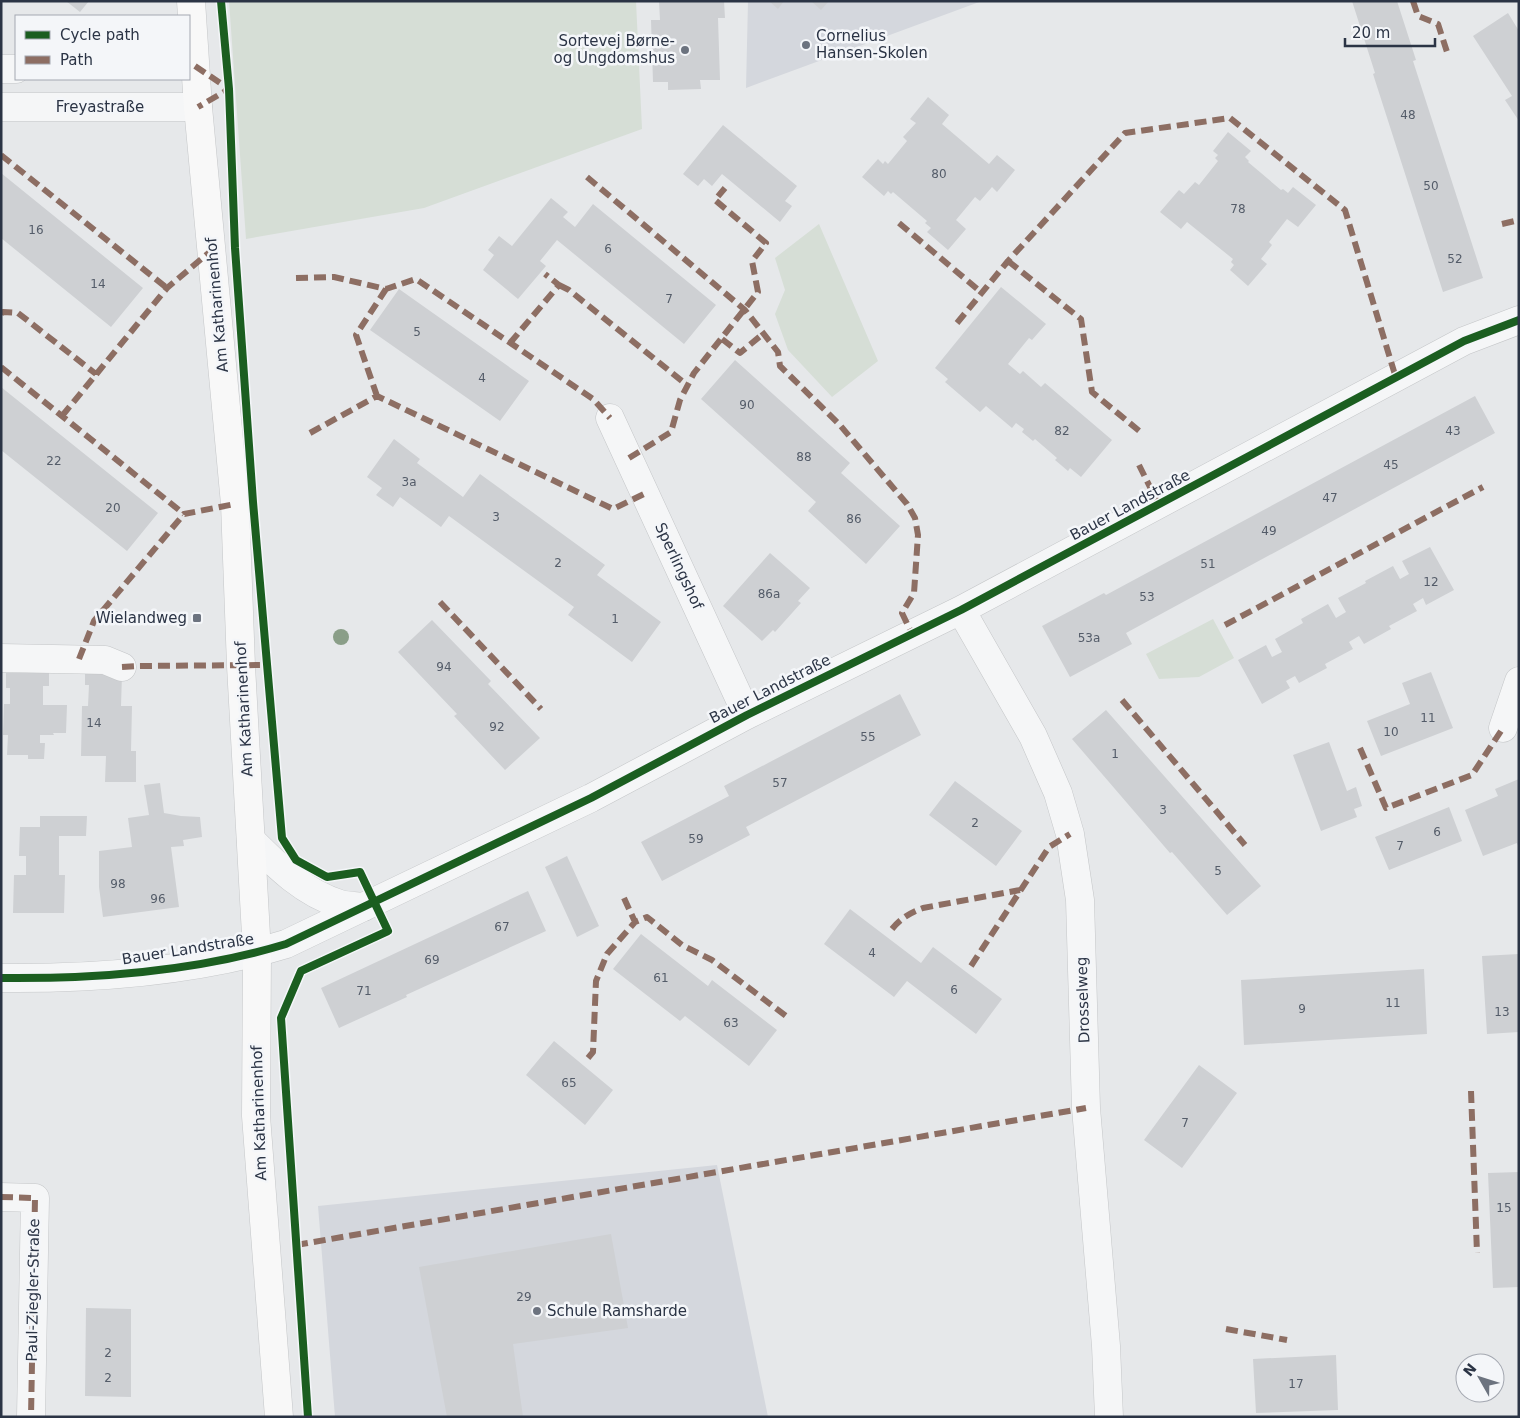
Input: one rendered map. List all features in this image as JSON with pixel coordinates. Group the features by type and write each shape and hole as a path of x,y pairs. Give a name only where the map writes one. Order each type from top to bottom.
{"street":[{"name":"Am Katharinenhof","path":"191,1 192,67 198,107 235,504 241,666 258,952 256,1116 279,1417"},
{"path":"1,69 15,69"},
{"name":"Freyastraße","path":"1,107 198,107"},
{"name":"Bauer Landstraße","path":"1,978 57,978 115,974 208,963 286,944 591,798 747,715 961,610 1464,342 1519,320"},
{"name":"Sperlingshof","path":"610,418 747,715"},
{"name":"Drosselweg","path":"961,610 1033,736 1058,793 1070,834 1080,900 1086,1108 1106,1346 1108,1417"},
{"path":"1,658 105,660 122,667"},
{"path":"1503,728 1519,681"},
{"path":"251,840 304,887 341,904 364,907"},
{"name":"Paul-Ziegler-Straße","path":"1,1198 35,1198 31,1417"}],"shaded area":[{"path":"229,1 636,1 642,129 424,208 246,239"},
{"name":"Cornelius Hansen-Skolen","path":"748,1 982,1 746,88"},
{"path":"819,224 878,361 832,397 788,350 775,314 785,290 775,258"},
{"path":"1213,619 1234,658 1199,677 1159,679 1146,654"},
{"name":"Schule Ramsharde","path":"717,1165 768,1417 335,1417 318,1206"}],"building":[{"path":"66,1 89,1 80,12"},
{"name":"Sortevej Børne- og Ungdomshus","path":"659,1 724,1 725,18 718,18 720,80 700,80 701,89 668,90 668,82 653,82 651,20 660,20"},
{"path":"769,1 784,1 778,9"},
{"path":"811,1 829,1 821,10"},
{"path":"1352,1 1397,1 1416,60 1413,61 1483,278 1443,292 1373,74 1375,73"},
{"path":"1508,13 1519,31 1519,121 1505,100 1512,96 1473,36"},
{"path":"928,97 949,115 942,124 989,164 997,155 1015,170 997,192 992,187 980,201 975,197 956,220 966,229 948,250 927,232 931,228 925,223 927,221 893,192 891,194 888,191 884,196 862,177 878,159 883,164 885,161 888,164 907,141 903,137 916,123 910,119"},
{"path":"723,125 797,186 785,201 792,206 780,222 722,174 712,186 704,179 698,186 683,174"},
{"path":"1228,132 1251,151 1245,157 1248,162 1281,190 1283,189 1288,193 1293,187 1316,205 1298,227 1287,219 1269,242 1272,245 1261,259 1267,264 1248,286 1230,270 1234,265 1231,262 1233,259 1187,222 1181,229 1160,212 1179,190 1184,194 1195,182 1199,185 1218,161 1215,158 1218,155 1213,151"},
{"path":"1,173 143,288 111,327 1,238"},
{"path":"551,198 568,212 563,217 575,227 593,204 716,305 684,344 557,240 540,261 546,266 518,299 483,270 494,255 488,250 499,236 512,246"},
{"path":"1001,287 1046,324 1032,340 1029,338 1008,364 1020,374 1023,371 1041,387 1045,383 1112,440 1081,477 1070,468 1068,471 1055,460 1057,458 1035,439 1033,441 1022,432 1024,429 1016,423 1012,428 986,406 980,412 945,382 948,379 935,368"},
{"path":"399,289 529,381 500,421 370,330"},
{"path":"735,360 850,463 841,473 900,526 866,564 808,511 816,502 701,399"},
{"path":"1,387 158,513 127,551 1,450"},
{"path":"1475,396 1495,433 1126,633 1132,644 1070,677 1042,626 1104,593 1106,595"},
{"path":"394,439 420,459 417,463 463,497 480,474 605,565 597,575 661,622 632,662 568,615 574,607 449,516 441,527 400,497 393,507 376,495 382,488 367,477"},
{"path":"1430,547 1454,590 1426,605 1423,598 1413,604 1417,611 1389,626 1391,629 1364,644 1359,636 1349,642 1353,649 1325,664 1327,668 1299,683 1295,676 1286,681 1290,688 1262,704 1238,660 1266,645 1272,657 1282,652 1275,639 1303,623 1301,619 1328,604 1336,618 1346,612 1338,598 1393,566 1400,579 1409,574 1402,561"},
{"path":"770,553 810,588 798,601 801,603 775,632 773,630 762,641 723,606"},
{"path":"432,620 491,681 488,684 540,738 505,770 454,716 457,714 398,652"},
{"path":"1431,672 1453,728 1381,756 1367,721 1410,704 1402,683"},
{"path":"6,673 49,673 49,686 43,686 43,705 67,705 66,733 40,735 40,743 45,743 44,759 28,759 28,755 7,755 8,735 3,735 4,704 10,704 10,688 6,688"},
{"path":"85,673 122,674 121,706 132,706 131,751 136,751 136,782 105,782 106,756 81,756 82,706 88,706 89,685 85,685"},
{"path":"900,694 921,735 746,827 750,835 662,881 641,842 729,796 724,786"},
{"path":"1106,710 1261,886 1227,915 1172,852 1170,853 1072,739"},
{"path":"1329,742 1347,791 1356,787 1362,806 1354,809 1357,817 1321,831 1293,755"},
{"path":"1519,779 1519,848 1517,843 1483,856 1465,810 1498,796 1495,789"},
{"path":"955,781 1022,831 996,866 929,815"},
{"path":"160,783 164,813 200,817 202,837 183,840 184,846 171,847 179,907 103,917 99,887 99,851 132,847 128,818 149,815 144,785"},
{"path":"1449,807 1462,841 1389,870 1375,837"},
{"path":"40,816 87,816 86,836 59,836 59,875 65,875 64,913 13,913 14,875 26,875 26,856 19,856 20,827 40,827"},
{"path":"567,856 599,926 577,937 545,867"},
{"path":"528,891 546,931 339,1028 321,988"},
{"path":"850,909 921,963 933,947 1002,999 976,1034 907,981 894,997 824,944"},
{"path":"641,934 708,986 712,980 777,1030 749,1066 685,1016 680,1021 613,969"},
{"path":"1519,954 1519,1032 1487,1034 1482,956"},
{"path":"1424,969 1427,1034 1244,1045 1241,980"},
{"path":"554,1041 613,1090 585,1125 526,1075"},
{"path":"1199,1065 1237,1093 1182,1168 1144,1140"},
{"path":"1519,1172 1519,1287 1493,1288 1488,1173"},
{"path":"611,1234 628,1328 513,1344 523,1417 447,1417 419,1267"},
{"path":"86,1308 131,1309 131,1397 85,1396"},
{"path":"1336,1355 1338,1410 1256,1413 1253,1359"}],"marked path":[{"path":"1413,1 1418,16 1438,24 1448,55"},
{"path":"195,66 229,89 198,107"},
{"path":"957,323 1008,261 1125,133 1230,118 1345,210 1396,378"},
{"path":"1,155 167,288"},
{"path":"587,177 745,310 778,352 780,366 839,424 907,504 915,518 918,535 914,593 902,613 912,634"},
{"path":"629,458 671,432 680,400 694,373 758,292 752,261 766,243 715,200 725,188"},
{"path":"1502,224 1519,220"},
{"path":"899,223 982,293"},
{"path":"62,416 167,288 212,250"},
{"path":"1008,261 1081,319 1092,392 1143,434"},
{"path":"510,343 559,285 545,274"},
{"path":"296,278 334,277 386,289 416,279 593,399 610,418"},
{"path":"559,285 569,290 687,385"},
{"path":"377,396 356,335 386,289"},
{"path":"1,314 3,312 18,313 96,374"},
{"path":"722,339 740,353 764,333"},
{"path":"1,367 184,514"},
{"path":"310,433 377,396 613,509 646,493"},
{"path":"1139,465 1159,505"},
{"path":"1225,625 1483,487"},
{"path":"79,659 94,621 184,514 235,504"},
{"path":"440,602 541,709"},
{"path":"122,667 268,665"},
{"path":"1122,700 1245,845"},
{"path":"1360,748 1386,808 1472,775 1503,728"},
{"path":"971,966 1049,847 1070,834"},
{"path":"892,929 906,916 923,908 1020,890"},
{"path":"624,898 635,922 647,917 682,945 712,960 790,1019"},
{"path":"588,1058 593,1052 596,981 607,954 635,922"},
{"path":"1471,1091 1477,1253"},
{"path":"296,1245 1086,1108"},
{"path":"1,1197 35,1198 31,1417"},
{"path":"1226,1329 1287,1340"}],"cycle path":[{"path":"221,1 229,89 235,248 253,502 282,838 296,860 327,877 360,872 388,931 301,971 281,1018 308,1417"},
{"path":"1,978 109,975 181,967 217,961 286,944 591,798 747,715 961,610 1464,341 1519,320"}],"place":[{"name":"Cornelius Hansen-Skolen","path":"806,45"},
{"name":"Sortevej Børne- og Ungdomshus","path":"685,50"},
{"name":"Wielandweg","path":"197,618"},
{"name":"Schule Ramsharde","path":"537,1311"}]}
